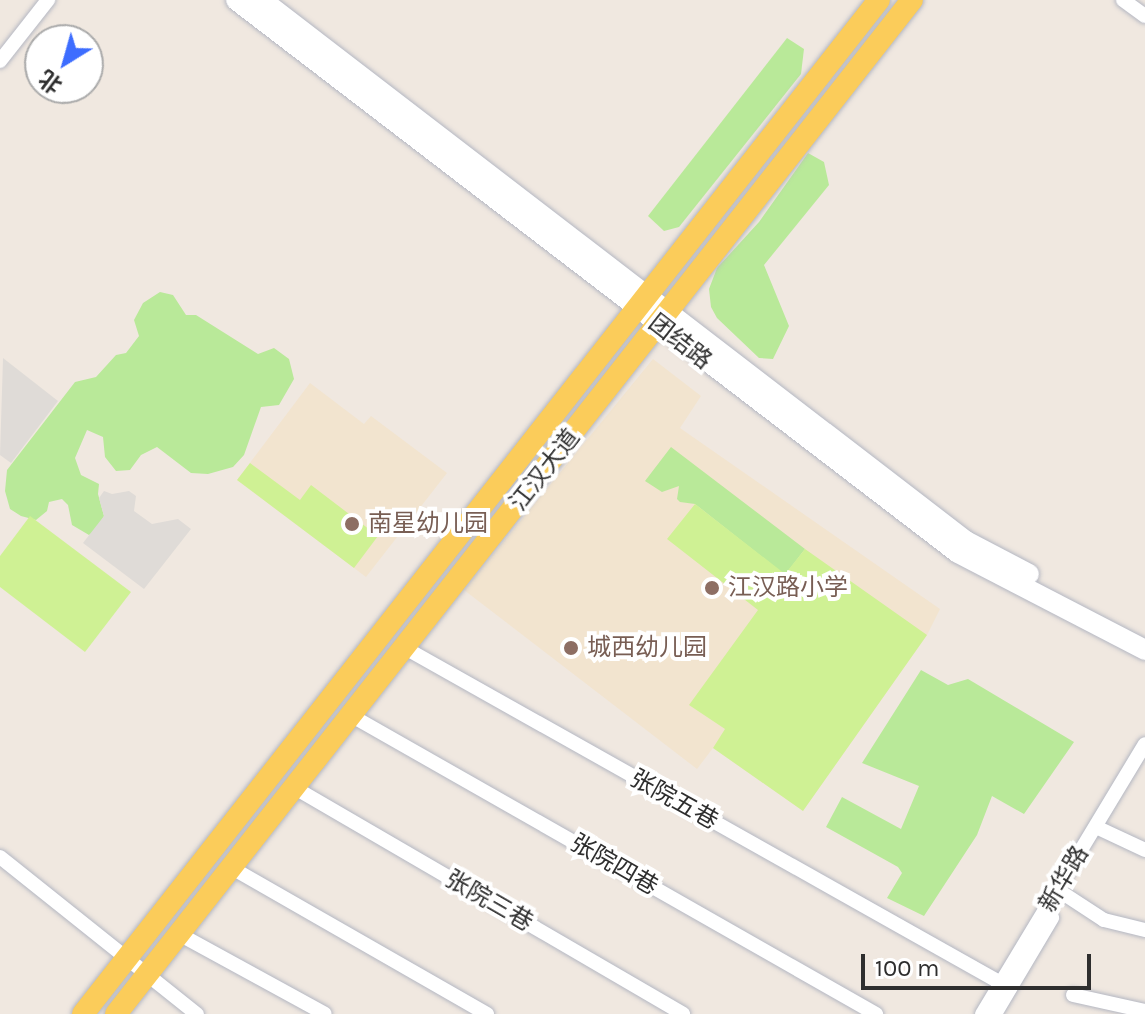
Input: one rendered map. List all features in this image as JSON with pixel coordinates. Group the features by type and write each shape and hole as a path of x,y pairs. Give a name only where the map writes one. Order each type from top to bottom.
{"main road":[{"name":"团结路","path":"236,0 642,301"},
{"name":"团结路","path":"262,0 958,553 1145,650"},
{"name":"江汉大道","path":"83,1014 879,0"},
{"name":"江汉大道","path":"116,1014 912,0"},
{"name":"团结路","path":"664,318 966,541 1145,636"}],"street":[{"path":"0,61 48,0"},
{"path":"1123,0 1145,16"},
{"name":"张院五巷","path":"405,648 1006,986"},
{"name":"张院四巷","path":"352,716 876,1014"},
{"name":"新华路","path":"982,1014 1006,986 1100,829 1145,744"},
{"name":"新华路","path":"1100,829 1145,763"},
{"name":"张院三巷","path":"295,788 683,1014"},
{"path":"1100,829 1145,850"},
{"path":"0,857 205,1014"},
{"path":"230,870 477,1014"},
{"path":"230,870 487,1014"},
{"path":"1062,893 1104,920 1145,930"},
{"path":"178,936 315,1014"},
{"path":"178,936 325,1014"},
{"path":"150,970 197,1014"},
{"name":"新华路","path":"995,1014 1006,986"},
{"path":"1073,995 1145,1011"}],"shaded area":[{"path":"3,358 58,401 11,463 0,455"},
{"name":"江汉路小学","path":"653,359 701,396 680,428 940,609 927,635 803,811 713,748 697,769 464,590"},
{"name":"南星幼儿园","path":"310,383 364,424 371,416 447,473 366,577 237,480"},
{"path":"104,491 112,494 129,491 136,496 134,511 152,524 178,519 191,529 144,589 83,543 104,516 99,498"}],"green space":[{"path":"787,38 804,49 801,74 679,227 664,231 648,216"},
{"path":"808,153 824,162 829,185 764,265 789,326 773,359 759,358 717,318 711,307 709,289 717,268 759,222"},
{"path":"160,292 173,295 186,315 196,315 258,354 274,348 289,359 294,379 279,405 261,407 244,455 233,467 208,474 191,473 157,447 141,455 130,470 116,471 105,457 103,437 87,430 75,458 81,475 99,484 98,494 104,516 97,529 89,535 72,525 68,505 62,499 49,502 47,511 36,520 10,509 5,491 7,470 75,382 96,377 116,355 126,353 139,336 134,320 143,303"},
{"path":"671,447 805,549 785,575 695,504 680,502 677,499 679,486 662,492 645,481"},
{"path":"250,463 300,500 311,485 378,536 354,568 237,480"},
{"path":"695,504 785,574 805,549 927,635 803,811 713,748 725,729 689,705 758,610 667,539"},
{"path":"30,516 131,592 85,652 0,587 0,556"},
{"path":"921,670 948,685 968,679 1074,742 1024,814 992,796 977,835 924,916 887,898 902,873 898,867 826,827 842,797 901,829 919,786 862,763"}],"place":[{"name":"南星幼儿园","path":"352,524"},
{"name":"江汉路小学","path":"712,588"},
{"name":"城西幼儿园","path":"571,648"}]}
